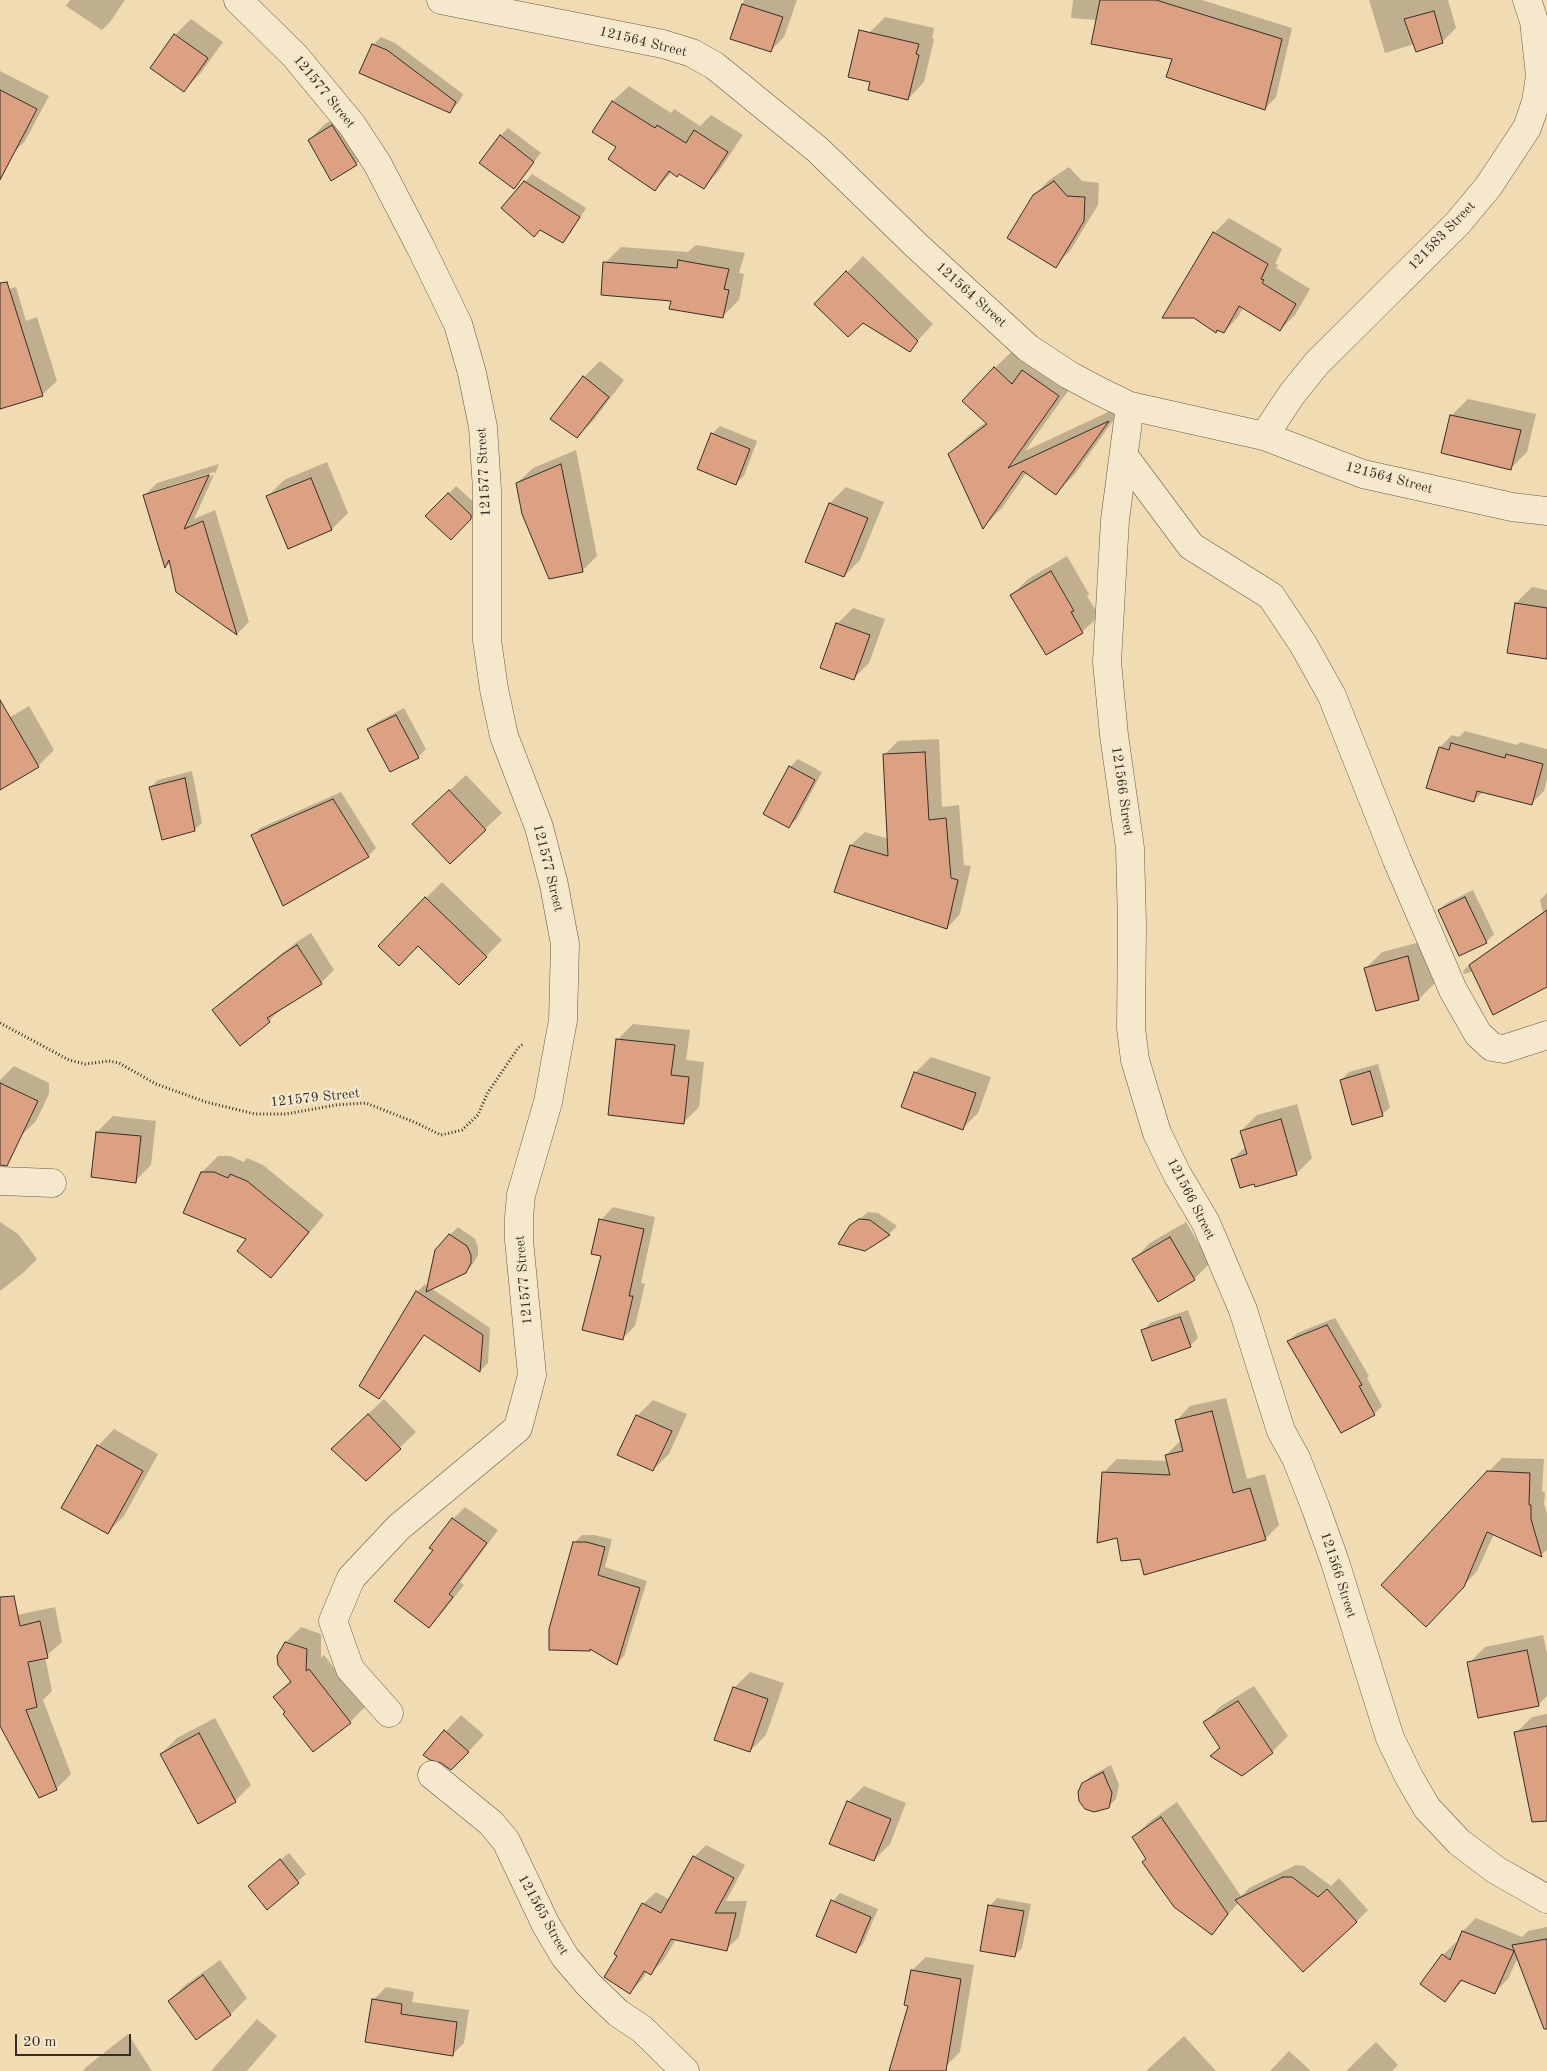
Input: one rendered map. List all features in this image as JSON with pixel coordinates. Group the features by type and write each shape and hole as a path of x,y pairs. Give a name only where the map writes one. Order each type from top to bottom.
{"street":[{"name":"121577 Street","path":"238,0 295,56 352,125 377,162 458,324 472,372 482,427 487,490 487,640 493,679 504,736 539,827 560,911 565,944 563,1020 548,1102 521,1196 519,1240 532,1374 518,1428 399,1527 351,1578 333,1621 350,1669 389,1713"},
{"name":"121564 Street","path":"441,0 663,44 692,53 715,66 818,150 916,246 1028,348 1068,375 1098,392 1130,406 1264,436 1364,474 1512,507 1547,511"},
{"name":"121583 Street","path":"1264,436 1292,394 1317,363 1457,224 1488,187 1528,128 1536,102 1540,76 1534,21 1527,0"},
{"name":"121566 Street","path":"1130,406 1115,520 1107,662 1114,736 1130,848 1132,1028 1135,1060 1157,1133 1177,1174 1206,1223 1243,1310 1282,1431 1309,1490 1335,1562 1390,1738 1427,1808 1459,1842 1496,1870 1547,1899"},
{"path":"1124,456 1191,546 1271,596 1302,644 1332,696 1397,860 1453,990 1478,1034 1492,1048 1504,1049 1547,1035"},
{"path":"0,1181 52,1183"},
{"name":"121565 Street","path":"432,1775 491,1823 506,1841 546,1925 565,1957 589,1985 618,2013 642,2029 684,2071"}],"path":[{"name":"121579 Street","path":"0,1023 69,1060 85,1064 109,1061 119,1063 156,1084 206,1102 255,1114 286,1114 336,1105 366,1103 441,1135 462,1130 478,1115 487,1094 518,1048 540,1031 563,1020"}],"building":[{"path":"1100,0 1156,0 1282,39 1265,110 1166,77 1172,59 1091,44"},
{"path":"742,4 783,17 771,52 730,39"},
{"path":"1434,11 1443,43 1416,52 1404,19"},
{"path":"859,30 919,44 916,54 919,55 908,100 868,90 870,82 848,77"},
{"path":"174,34 208,58 184,92 150,68"},
{"path":"372,44 387,50 456,102 450,113 359,73"},
{"path":"0,90 37,109 0,180"},
{"path":"612,101 655,128 657,125 686,143 694,130 728,152 704,189 679,174 677,177 669,171 655,191 608,159 616,147 592,132"},
{"path":"332,125 357,165 331,181 308,140"},
{"path":"500,135 534,162 514,189 479,163"},
{"path":"524,181 580,217 563,243 540,230 534,237 501,208"},
{"path":"1054,181 1067,196 1085,197 1084,221 1056,268 1007,238 1033,195"},
{"path":"1213,232 1268,264 1261,279 1264,280 1262,283 1296,304 1280,331 1239,306 1224,333 1217,330 1216,333 1194,318 1162,318"},
{"path":"678,260 729,269 724,289 729,290 723,318 669,309 671,301 601,295 603,262 677,268"},
{"path":"846,271 918,341 910,352 863,323 848,337 814,304"},
{"path":"7,282 43,396 0,409 0,283"},
{"path":"994,367 1012,384 1022,370 1059,396 1008,468 1109,421 1056,495 1023,471 983,529 948,454 987,424 962,401"},
{"path":"583,376 609,397 577,438 550,419"},
{"path":"1450,415 1521,430 1511,470 1441,453"},
{"path":"711,433 750,449 736,485 697,469"},
{"path":"561,464 583,572 549,579 522,514 516,483"},
{"path":"209,475 184,529 203,521 237,635 176,592 169,560 165,568 143,495"},
{"path":"311,478 332,530 288,549 266,496"},
{"path":"448,493 471,515 471,519 451,540 425,516"},
{"path":"829,503 868,518 844,577 805,562"},
{"path":"1051,571 1074,611 1071,612 1083,633 1046,655 1010,595"},
{"path":"1515,603 1547,608 1547,659 1507,653"},
{"path":"836,623 870,635 854,680 820,668"},
{"path":"0,700 39,767 0,790"},
{"path":"396,715 419,758 390,772 367,729"},
{"path":"1451,743 1505,758 1506,754 1543,764 1532,805 1477,791 1474,802 1426,788 1439,747 1449,750"},
{"path":"925,752 929,820 946,818 951,878 958,880 947,929 834,892 850,845 888,856 883,754"},
{"path":"789,766 815,780 789,828 763,814"},
{"path":"185,778 195,831 162,840 149,787"},
{"path":"449,790 486,830 450,864 412,824"},
{"path":"333,799 369,857 283,906 251,835"},
{"path":"425,897 487,957 459,985 418,946 399,966 378,946"},
{"path":"1465,897 1487,943 1459,956 1438,910"},
{"path":"1547,910 1547,987 1493,1015 1469,965"},
{"path":"297,945 322,984 267,1018 270,1022 240,1046 212,1010"},
{"path":"1408,956 1419,1000 1376,1011 1364,968"},
{"path":"616,1039 675,1045 671,1075 689,1077 684,1124 608,1115"},
{"path":"1370,1071 1383,1116 1352,1125 1340,1080"},
{"path":"914,1072 976,1093 963,1130 901,1107"},
{"path":"0,1083 38,1101 7,1166 0,1165"},
{"path":"1281,1119 1297,1175 1255,1187 1254,1184 1240,1188 1231,1159 1247,1154 1240,1131"},
{"path":"96,1132 141,1136 136,1183 91,1177"},
{"path":"201,1172 214,1172 228,1178 230,1174 247,1181 309,1232 271,1278 237,1251 246,1239 183,1213"},
{"path":"599,1219 644,1229 629,1296 633,1296 623,1340 582,1330 601,1256 591,1254"},
{"path":"859,1219 870,1220 890,1235 865,1251 838,1244 850,1225"},
{"path":"449,1234 467,1246 471,1255 471,1263 466,1273 426,1292 435,1250"},
{"path":"1170,1237 1195,1280 1158,1302 1132,1259"},
{"path":"416,1291 483,1335 480,1372 424,1335 379,1399 359,1386"},
{"path":"1180,1317 1191,1347 1152,1361 1141,1330"},
{"path":"1327,1325 1362,1385 1359,1386 1375,1415 1341,1433 1287,1341"},
{"path":"1212,1411 1233,1493 1250,1488 1266,1540 1144,1575 1140,1559 1121,1561 1117,1538 1097,1543 1102,1472 1170,1475 1165,1455 1183,1451 1175,1420"},
{"path":"368,1414 401,1449 366,1481 331,1449"},
{"path":"636,1415 672,1431 653,1471 617,1455"},
{"path":"97,1445 143,1471 108,1534 61,1508"},
{"path":"1487,1471 1530,1473 1529,1505 1531,1505 1531,1519 1542,1557 1487,1532 1464,1587 1426,1627 1381,1585"},
{"path":"452,1518 487,1543 449,1594 453,1597 429,1628 394,1601 433,1550 429,1548"},
{"path":"573,1542 586,1542 605,1547 598,1575 640,1588 617,1665 590,1649 590,1651 549,1650 549,1629"},
{"path":"14,1596 20,1626 40,1621 48,1658 28,1662 37,1707 26,1710 57,1790 39,1798 0,1726 0,1597"},
{"path":"285,1642 307,1649 306,1671 309,1669 351,1723 313,1752 283,1714 285,1712 273,1697 291,1682 278,1665 277,1656"},
{"path":"1527,1650 1539,1706 1478,1718 1467,1662"},
{"path":"733,1687 768,1699 750,1752 714,1740"},
{"path":"1238,1701 1273,1753 1242,1776 1210,1756 1220,1748 1203,1722"},
{"path":"1547,1726 1547,1821 1532,1822 1514,1732"},
{"path":"444,1730 469,1752 451,1770 423,1755"},
{"path":"199,1733 236,1802 198,1824 160,1754"},
{"path":"1103,1772 1112,1793 1109,1808 1094,1812 1085,1809 1079,1801 1078,1792 1082,1783"},
{"path":"847,1801 891,1819 874,1861 829,1844"},
{"path":"1161,1817 1228,1914 1212,1935 1174,1907 1142,1862 1146,1859 1132,1837"},
{"path":"693,1856 734,1878 715,1913 736,1913 727,1951 671,1939 651,1975 644,1971 630,1994 604,1977 617,1956 614,1954 642,1903 661,1913"},
{"path":"280,1859 299,1883 267,1910 248,1886"},
{"path":"1283,1877 1292,1877 1318,1897 1327,1889 1357,1922 1303,1972 1235,1900"},
{"path":"831,1900 871,1917 856,1953 816,1936"},
{"path":"988,1905 1024,1911 1015,1957 980,1951"},
{"path":"1462,1931 1514,1951 1495,1994 1461,1980 1445,2002 1420,1984 1442,1954 1450,1960"},
{"path":"1547,1939 1547,2029 1544,2029 1512,1945"},
{"path":"911,1970 961,1979 946,2071 889,2071 908,2006 904,2005"},
{"path":"203,1975 231,2015 196,2040 168,2001"},
{"path":"372,1999 402,2004 401,2014 457,2022 453,2056 365,2042"}]}
